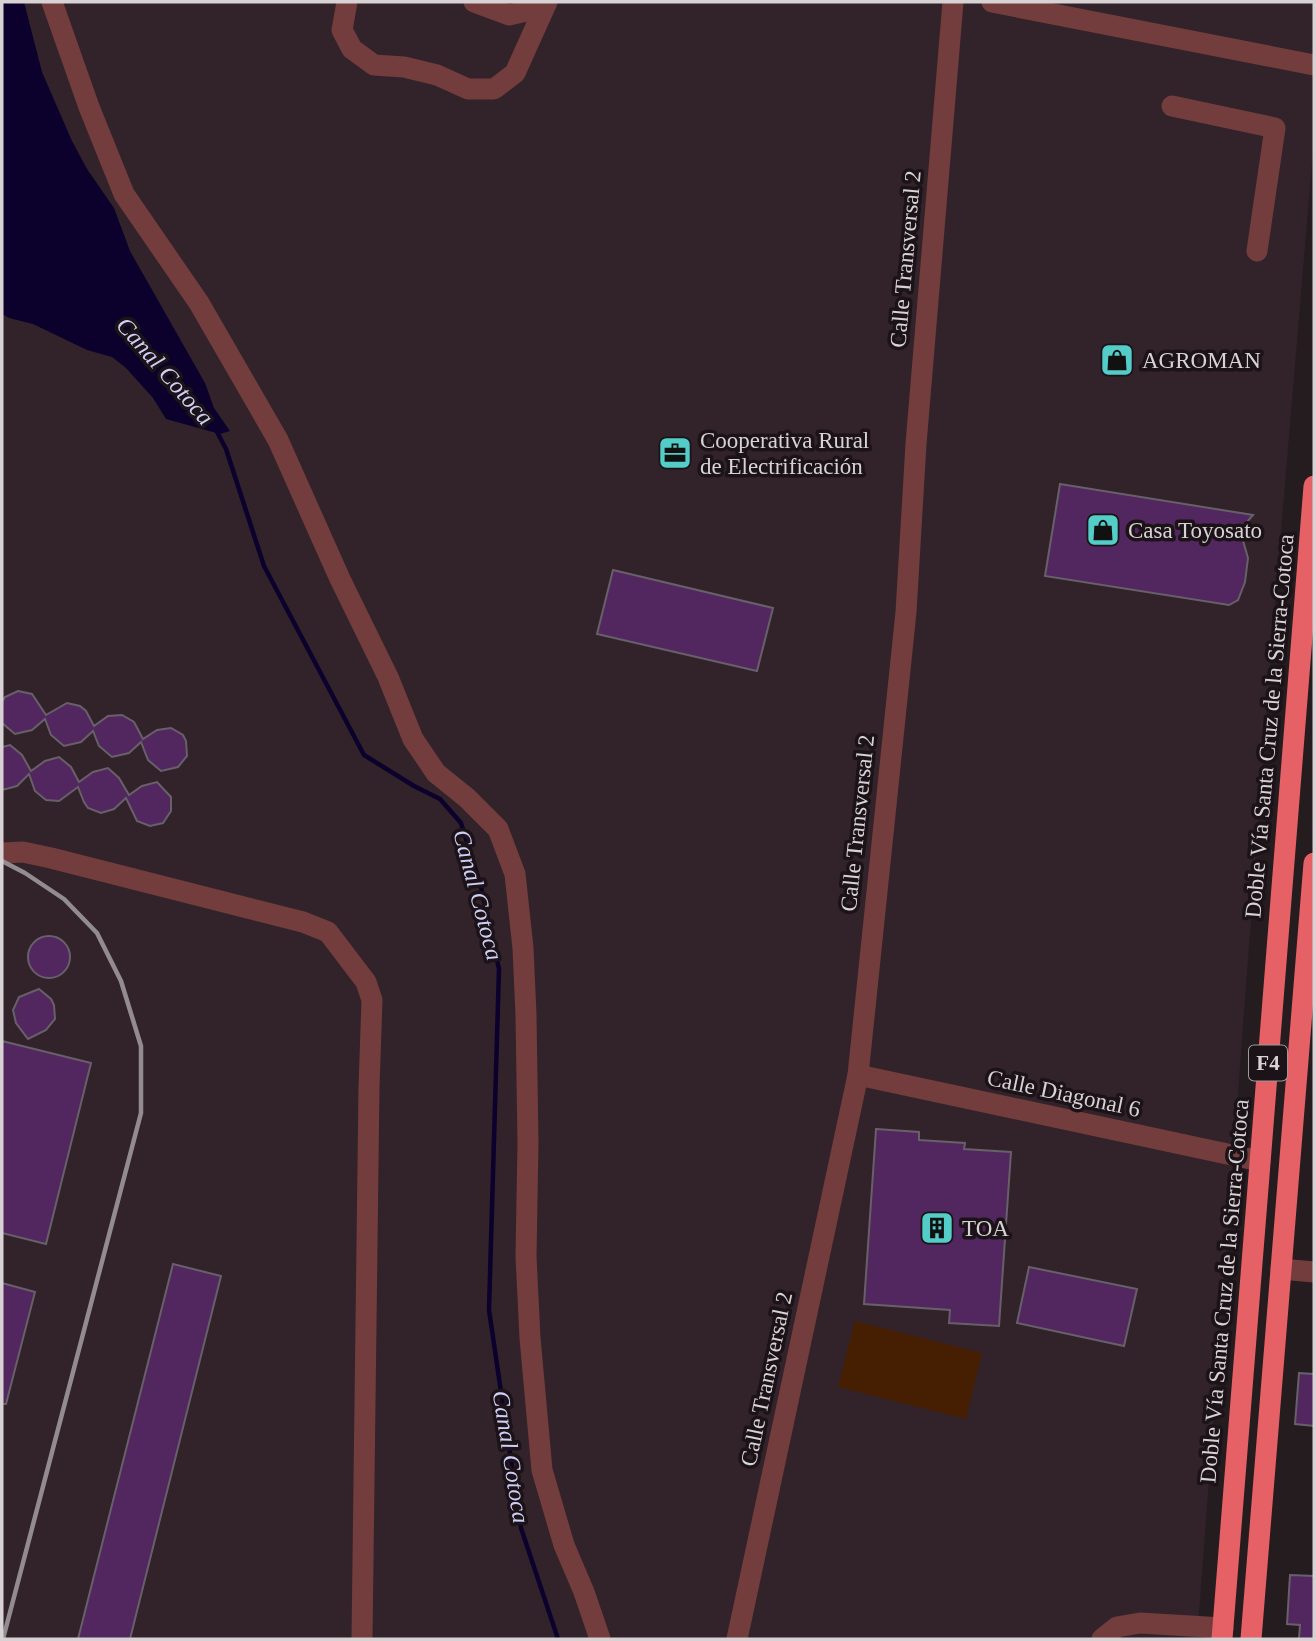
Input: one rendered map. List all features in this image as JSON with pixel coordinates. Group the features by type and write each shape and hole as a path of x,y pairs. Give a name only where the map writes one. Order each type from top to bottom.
{"highway":[{"name":"Doble Vía Santa Cruz de la Sierra-Cotoca","path":"1222,1634 1314,486"},
{"name":"F4","path":"1251,1639 1314,873"}],"street":[{"path":"52,2 84,95 124,194 205,313 278,440 413,739 436,773 467,798 498,829 515,874 523,948 526,1016 526,1255 530,1338 542,1469 564,1545 600,1639"},
{"path":"347,2 342,30 352,49 374,65 404,67 438,75 468,89 494,89 515,73 546,5"},
{"path":"474,2 509,15 546,5"},
{"name":"Calle Transversal 2","path":"737,1639 858,1075 906,612 953,2"},
{"path":"992,2 1314,65"},
{"path":"1172,106 1275,128 1257,251"},
{"path":"2,853 23,852 51,858 303,922 328,932 366,982 372,1000 372,1026 362,1639"},
{"name":"Calle Diagonal 6","path":"858,1075 1260,1161"},
{"path":"1281,1269 1314,1272"},
{"path":"1102,1639 1118,1627 1140,1623 1182,1632 1222,1634"}],"shaded area":[{"path":"2,2 1314,2 1314,139 1273,626 1197,1639 2,1639"},
{"path":"855,1321 982,1353 966,1419 838,1387"}],"water":[{"path":"2,2 24,2 42,72 72,141 87,169 114,208 130,251 205,383 214,408 230,431 220,434 166,419 153,398 126,368 112,357 87,350 33,324 2,314"}],"building":[{"path":"1060,484 1253,515 1240,530 1248,558 1245,582 1238,600 1229,605 1045,576"},
{"path":"613,570 773,608 757,671 597,634"},
{"path":"18,691 32,694 46,715 67,703 80,706 86,711 94,726 108,716 122,715 134,722 143,739 157,730 171,728 183,735 187,756 178,767 161,771 148,760 141,742 129,753 112,757 99,746 93,731 81,742 64,746 51,735 45,719 32,730 15,734 2,723 2,702 5,697"},
{"path":"10,745 22,755 31,771 45,761 59,757 71,767 79,782 93,772 108,768 119,778 129,795 142,786 157,782 171,797 171,811 163,823 150,826 137,821 126,798 114,809 101,813 88,808 78,787 59,801 46,800 35,791 29,774 17,786 2,790 2,747"},
{"path":"49,936 64,942 70,957 64,972 49,978 34,972 28,957 34,942"},
{"path":"39,989 51,999 55,1019 46,1030 28,1039 16,1023 13,1010 19,997"},
{"path":"2,1041 91,1063 46,1244 2,1233"},
{"name":"TOA","path":"876,1129 919,1132 919,1140 965,1143 964,1149 1011,1152 999,1326 949,1323 950,1310 864,1304"},
{"path":"173,1264 221,1276 130,1639 78,1639"},
{"name":"TOA","path":"1029,1267 1137,1289 1124,1346 1017,1323"},
{"path":"2,1283 35,1292 6,1404 2,1404"},
{"path":"1299,1373 1314,1374 1314,1426 1295,1424"},
{"path":"1290,1575 1314,1576 1314,1639 1299,1639 1300,1625 1287,1624"}],"waterway":[{"name":"Canal Cotoca","path":"216,430 226,449 264,566 364,755 440,799 461,823 481,887 499,969 489,1310 521,1528 558,1639"}],"railway":[{"path":"2,861 64,899 97,933 121,981 141,1046 141,1113 3,1639"}],"place":[{"name":"AGROMAN","path":"1117,360"},
{"name":"Cooperativa Rural de Electrificación","path":"675,453"},
{"name":"Casa Toyosato","path":"1103,530"},
{"name":"TOA","path":"937,1228"}]}
